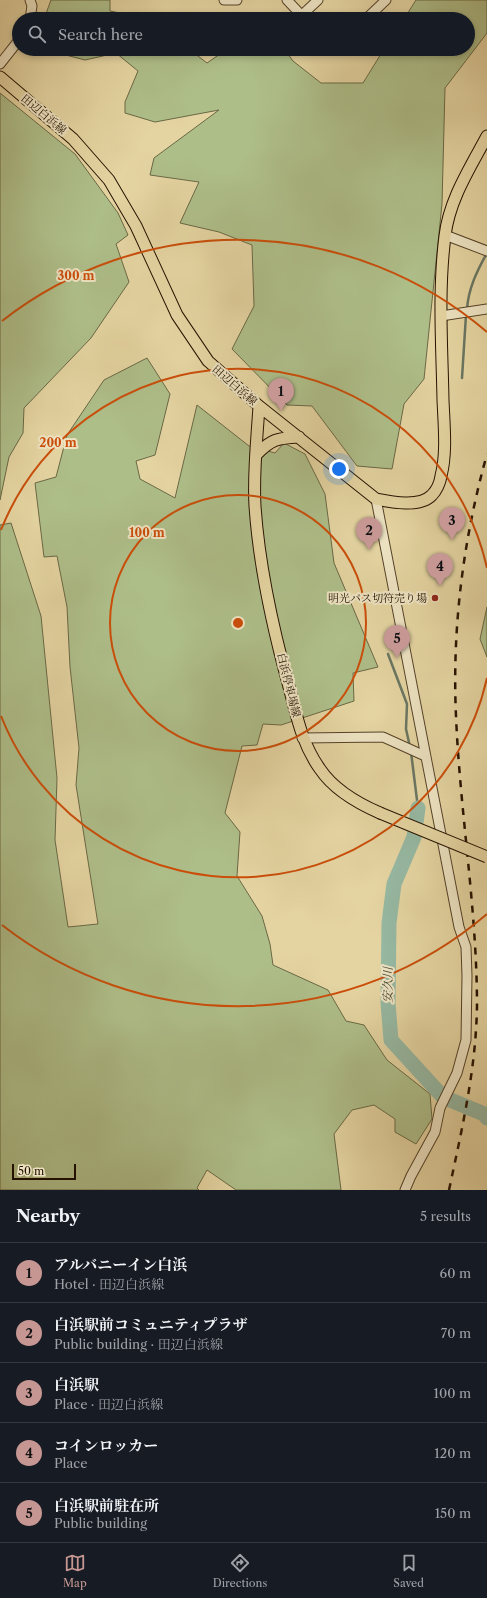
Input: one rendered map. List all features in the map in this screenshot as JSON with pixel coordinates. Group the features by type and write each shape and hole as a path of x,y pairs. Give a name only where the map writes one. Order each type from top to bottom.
{"main road":[{"name":"田辺白浜線","path":"0,77 73,139 109,180 136,226 177,316 208,361 259,406 300,437 376,499"},
{"path":"376,499 387,501 421,502 431,496 441,476 444,436 441,278 445,235 450,211 466,174 487,136"},
{"name":"白浜停車場線","path":"259,406 256,454 256,506 260,544 274,621 302,738 320,769 335,786 353,800 487,857"},
{"path":"256,454 268,443 285,438 300,437"}],"street":[{"path":"30,0 32,6 31,12"},
{"path":"224,0 237,0"},
{"path":"287,0 299,12"},
{"path":"308,12 318,0"},
{"path":"373,12 386,0"},
{"path":"0,64 12,49"},
{"path":"445,235 486,251"},
{"path":"441,316 487,309"},
{"path":"376,499 459,927 466,947 466,1040 457,1073 442,1105 435,1132 405,1190"},
{"path":"302,738 383,737 425,756"}],"green space":[{"path":"51,0 110,0 110,11 115,12 47,12"},
{"path":"416,0 487,0 487,33 475,49 475,12 408,12"},
{"path":"70,56 103,56 85,60"},
{"path":"120,56 198,56 207,63 217,56 289,56 293,61 321,83 363,83 380,56 469,56 445,88 442,204 424,379 404,404 392,469 357,466 312,406 287,405 232,349 254,306 252,245 219,232 180,223 199,182 150,175 154,158 219,110 155,122 125,113 125,102 138,71"},
{"path":"0,93 75,154 118,213 128,235 116,244 129,282 91,338 24,408 23,433 9,457 0,500"},
{"path":"147,358 170,394 155,455 136,461 140,479 175,498 197,405 249,446 275,453 284,443 305,454 325,494 334,563 378,667 353,673 354,701 281,725 263,724 257,745 242,746 225,813 240,832 237,876 262,916 270,944 273,965 328,990 346,1021 364,1025 387,1060 430,1094 432,1119 416,1144 395,1132 395,1119 374,1105 352,1110 334,1134 341,1190 236,1190 207,1170 197,1188 199,1190 0,1190 0,525 11,523 41,616 57,778 55,840 68,927 98,924 76,785 79,748 70,667 67,607 57,556 44,557 35,483 56,477 67,435 104,380"},
{"path":"487,607 487,657 480,639"}],"waterway":[{"path":"467,310 471,287 487,253"},
{"path":"462,378 466,315"},
{"path":"388,654 407,704 406,729 410,747"},
{"path":"411,752 418,808"},
{"name":"安久川","path":"418,808 414,837 394,884 389,923 388,1003 391,1040 443,1097 484,1114 487,1118"}],"railway":[{"path":"449,1190 471,1076 477,1006 474,933 458,752 455,683 456,650 461,584 471,519 487,454"}],"place":[{"name":"アルバニーイン白浜","path":"281,411"},
{"name":"白浜駅","path":"452,540"},
{"name":"白浜駅前コミュニティプラザ","path":"369,550"},
{"name":"コインロッカー","path":"440,586"},
{"name":"明光バス切符売り場","path":"435,598"},
{"name":"白浜駅前駐在所","path":"397,658"}]}
